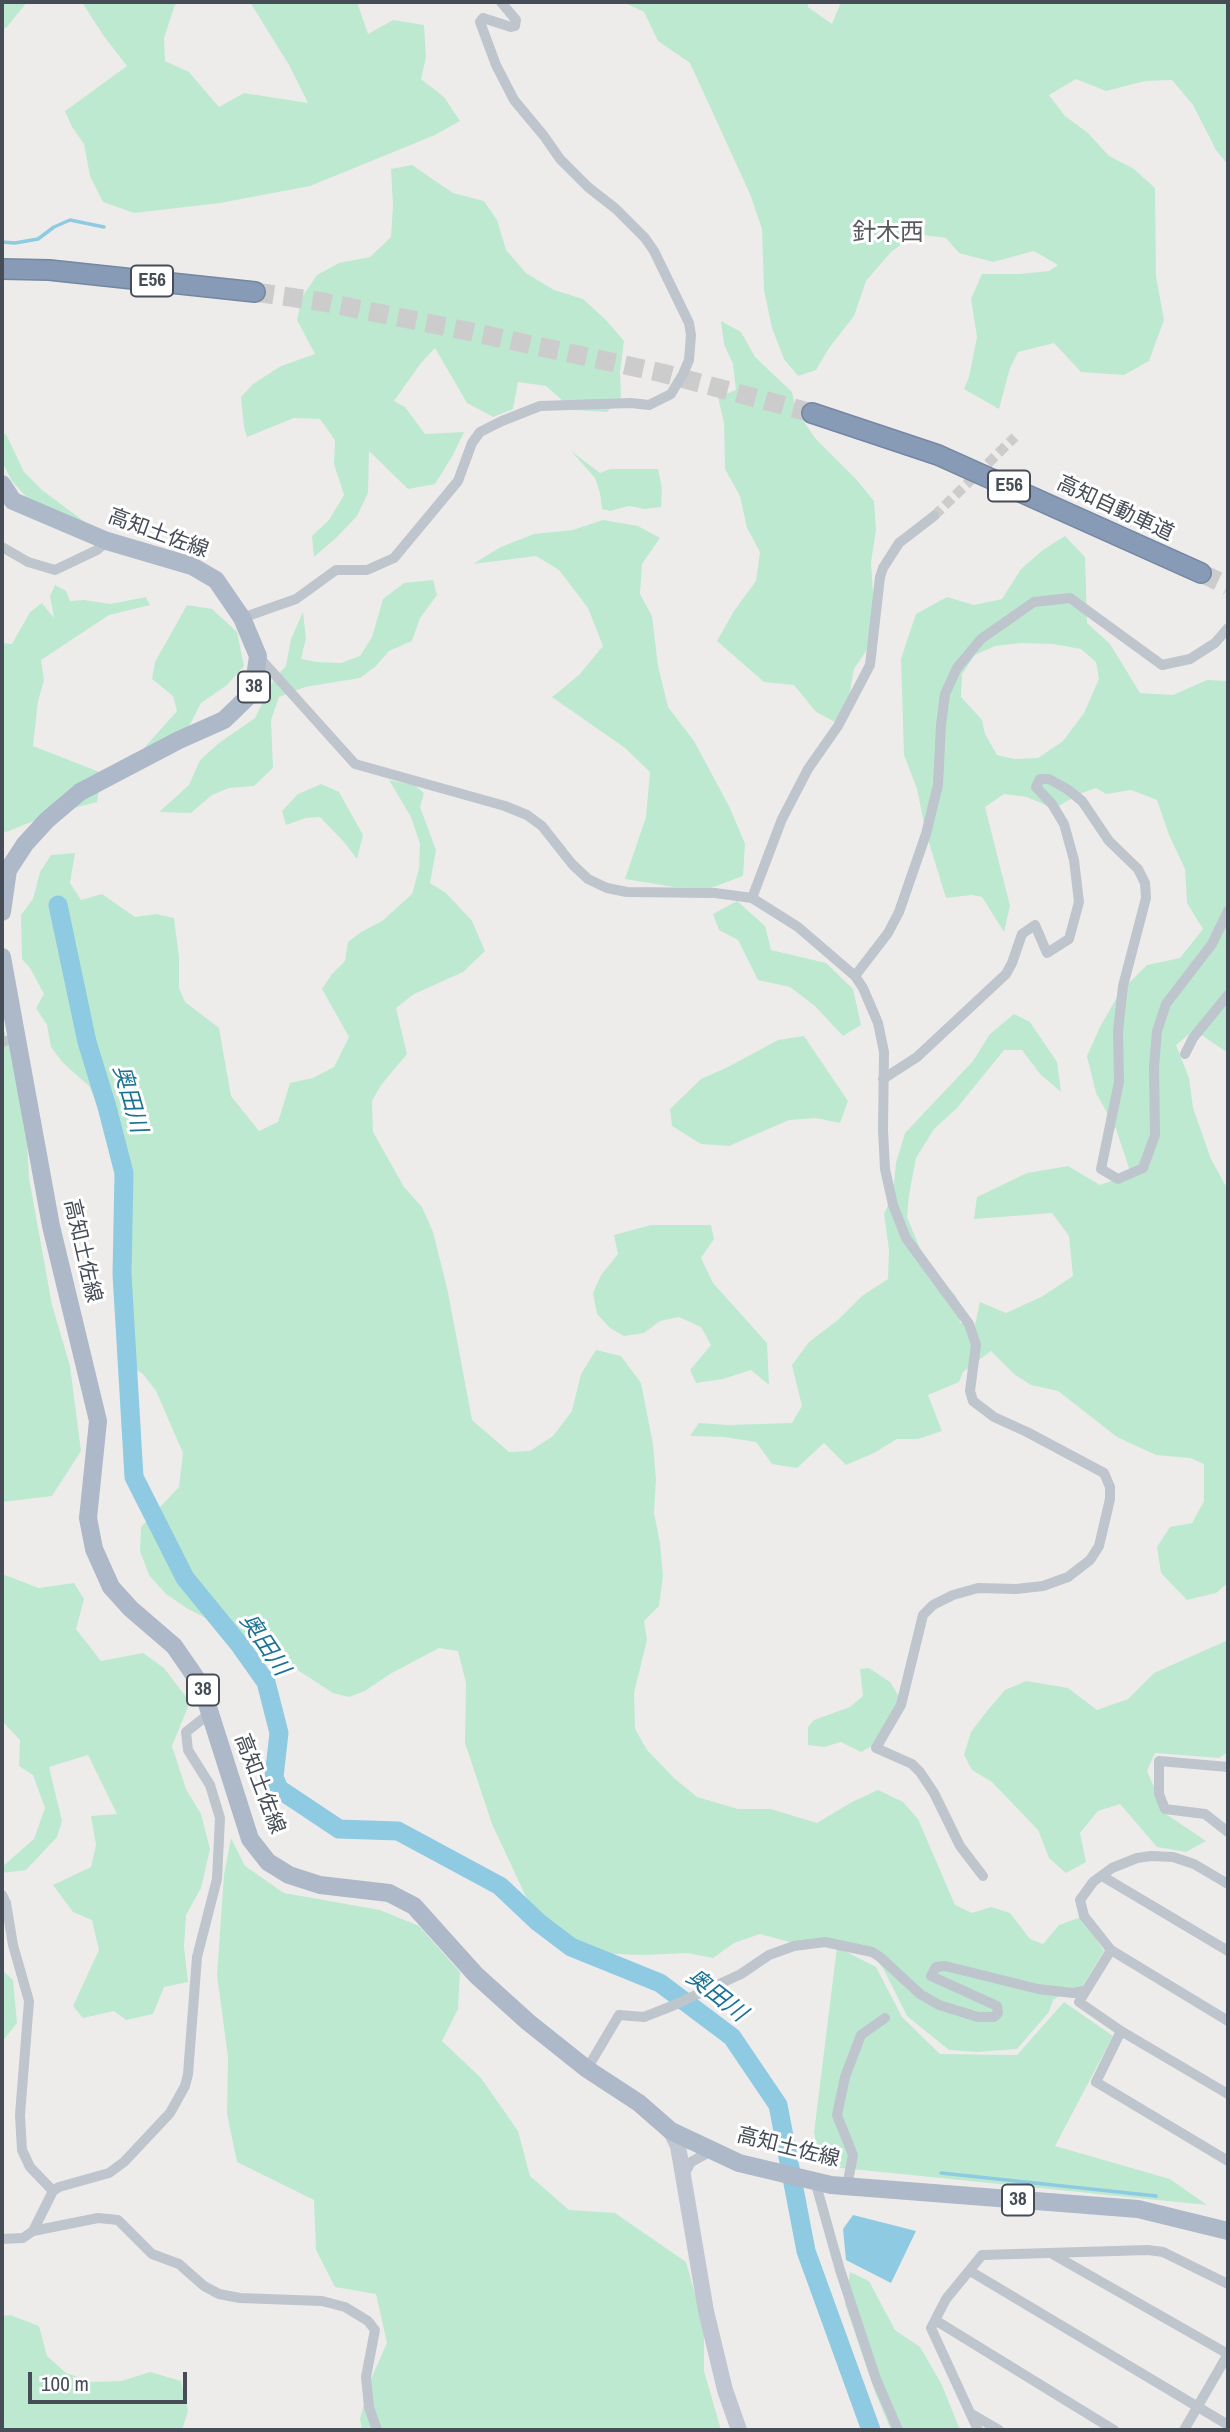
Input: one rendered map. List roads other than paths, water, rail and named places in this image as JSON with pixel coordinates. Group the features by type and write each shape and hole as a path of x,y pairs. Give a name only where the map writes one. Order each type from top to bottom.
{"highway":[{"name":"E56","path":"2,269 49,270 255,292"},
{"name":"高知自動車道","path":"812,413 938,455 1201,573"}],"main road":[{"name":"高知土佐線","path":"2,484 13,501 107,541 192,566 216,580 242,618 258,656"},
{"name":"38","path":"2,912 8,870 25,844 47,820 80,792 179,740 224,720 253,692 258,656"},
{"name":"高知土佐線","path":"2,957 9,1040 98,1420 88,1518 94,1549 111,1587 131,1609 174,1646 201,1685 250,1839 268,1862 289,1875 320,1885 389,1893 414,1906 476,1975 528,2022 587,2069 639,2103 671,2131 739,2163 847,2186 1138,2209 1228,2231"}],"street":[{"path":"242,618 296,599 336,570 367,570 394,558 458,481 472,443 480,432 540,406 631,403 649,405 671,394 689,360 691,335 688,323 654,251 616,209 588,187 560,159 514,100 496,65 480,22 483,18 510,27 515,26 516,20 501,2"},
{"path":"752,898 782,819 808,769 838,726 870,665 883,568 899,543 934,516"},
{"path":"2,547 28,562 55,570 97,550 107,541"},
{"path":"855,976 888,933 900,912 939,785 945,694 957,668 981,639 1034,602 1070,598 1162,665 1190,659 1214,643 1228,628"},
{"path":"258,656 355,764 505,806 527,815 542,825 572,864 588,879 607,888 628,892 715,893 752,898 798,927 855,976 863,988 878,1023 884,1052 884,1156 893,1205 906,1238 969,1324 976,1345 970,1391 973,1401 994,1417 1104,1473 1110,1487 1110,1499 1099,1546 1090,1560 1068,1577 1043,1586 1016,1589 978,1588 953,1595 933,1605 923,1615 901,1705 876,1748 912,1763 920,1772 934,1793 960,1846 983,1877"},
{"path":"883,1079 917,1057 1006,974 1022,934 1035,925 1047,953 1069,939 1079,902 1074,860 1064,824 1052,804 1036,787 1040,779 1049,779 1083,801 1109,841 1138,869 1145,883 1146,898 1123,986 1118,1031 1119,1082 1101,1169 1118,1179 1143,1168 1155,1135 1154,1067 1157,1031 1166,1004 1212,944 1228,911"},
{"path":"1185,1054 1193,1038 1228,995"},
{"path":"33,2231 53,2192 59,2187 109,2172 124,2162 170,2113 185,2086 197,1956 217,1879 220,1818 210,1785 188,1750 186,1732 209,1714"},
{"path":"1226,1828 1205,1814 1165,1809 1159,1794 1159,1761 1228,1767"},
{"path":"1228,1884 1194,1864 1173,1857 1137,1858 1112,1868 1093,1882 1080,1900 1084,1916 1111,1950 1228,2021"},
{"path":"1102,1876 1228,1951"},
{"path":"2,1895 29,2001 20,2115 22,2150 30,2167 53,2192"},
{"path":"587,2069 619,2015 644,2017 672,2006 741,1975 769,1955 794,1945 825,1942 872,1952 920,1994 939,2005 978,2017 994,2017 998,2013 997,2006 931,1976 936,1967 944,1966 1038,1989 1073,1993 1084,1991"},
{"path":"1111,1950 1079,2002 1121,2031 1228,2094"},
{"path":"847,2186 853,2155 837,2115 845,2077 861,2035 885,2018"},
{"path":"1121,2031 1096,2082 1228,2161"},
{"path":"671,2131 678,2146 706,2311 725,2390 739,2430"},
{"path":"683,2177 691,2162 713,2150"},
{"path":"811,2180 872,2367 898,2430"},
{"path":"2,2239 23,2238 33,2231 98,2218 118,2220 152,2254 179,2264 204,2286 219,2294 240,2298 322,2301 345,2306 368,2321 375,2330 366,2377 369,2407 377,2430"},
{"path":"978,2430 931,2328 946,2299 982,2255 1163,2252 1228,2284"},
{"path":"1053,2254 1228,2354 1184,2430"},
{"path":"970,2271 1228,2425"},
{"path":"935,2320 1114,2430"},
{"path":"967,2411 999,2430"}],"water":[{"path":"853,2215 916,2231 891,2283 846,2260 843,2229"}],"waterway":[{"path":"2,242 38,239 54,227 70,220 104,227"},
{"name":"奥田川","path":"58,905 87,1042 124,1173 122,1274 134,1477 185,1578 266,1682 279,1733 274,1777 279,1789 339,1829 398,1831 500,1886 538,1922 571,1947 660,1983 732,2037 778,2105 806,2251 871,2430"},
{"path":"941,2173 1156,2196"}],"tunnel":[{"path":"255,292 323,302 662,373 812,413"},
{"path":"934,516 1015,437"},
{"path":"1201,573 1228,586"}],"district":[{"name":"針木西","path":"888,234"}]}
